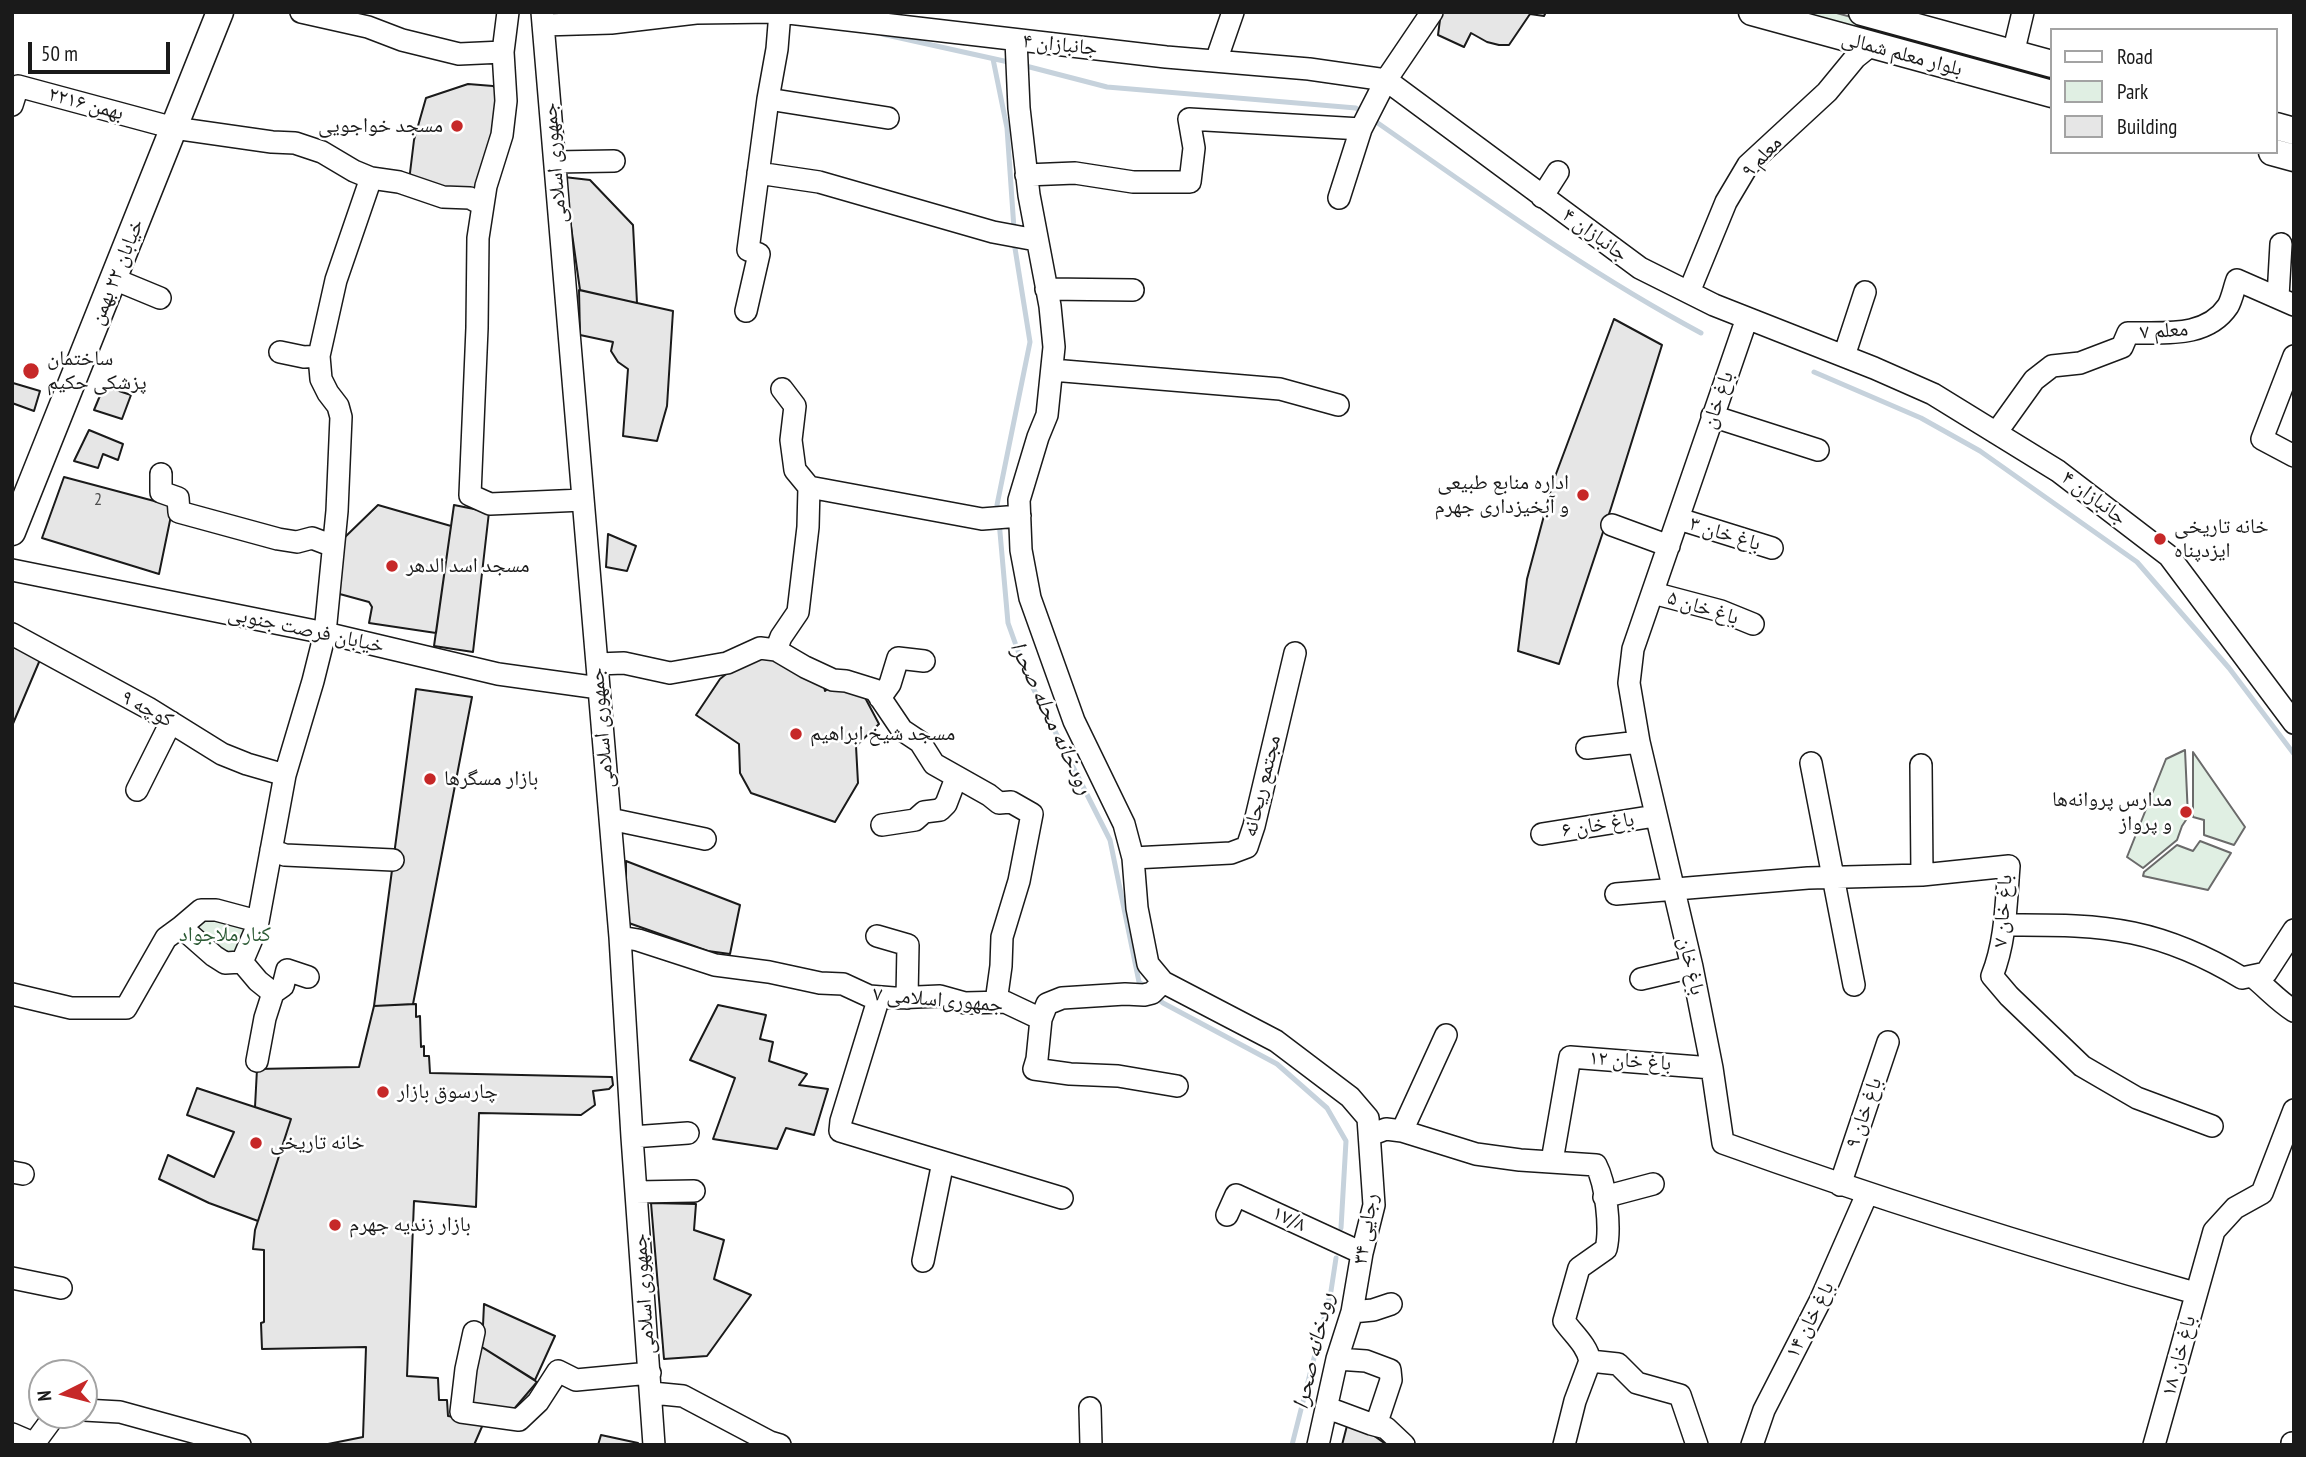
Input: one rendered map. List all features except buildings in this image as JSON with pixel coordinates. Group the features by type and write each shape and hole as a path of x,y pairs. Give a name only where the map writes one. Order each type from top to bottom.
{"main road":[{"name":"خیابان ۲۲ بهمن","path":"12,532 220,12"},
{"name":"بلوار معلم شمالی","path":"1752,12 2050,93"},
{"name":"بلوار معلم شمالی","path":"1874,14 1913,19 2013,54 2050,63"}],"street":[{"path":"301,12 368,27 402,40 459,54 503,52"},
{"path":"508,12 503,52 506,101 502,135 486,186 478,238 470,495 490,504 583,500"},
{"path":"746,311 759,254 748,250 777,49 779,12"},
{"name":"جانبازان ۴","path":"543,19 611,23 696,13 779,12 1016,40 1309,69 1386,80 1640,268 1747,318 1933,394 2058,471 2169,556 2294,723"},
{"path":"1216,61 1234,12"},
{"path":"1339,198 1365,120 1386,80 1432,12"},
{"path":"2013,54 2023,12"},
{"name":"جمهوری اسلامی","path":"543,19 620,937 654,1445"},
{"path":"1016,40 1019,108 1027,176 1054,347 1047,415 1019,500 1021,550 1030,598 1074,721 1124,824 1133,858 1137,908 1153,990"},
{"name":"معلم ۹","path":"1689,292 1727,202 1748,165 1827,92 1855,58 1870,46"},
{"name":"۲۲بهمن ۱۶","path":"14,92 174,128 295,143 322,152 371,178 399,183 443,197 470,198 483,205"},
{"path":"768,99 888,118"},
{"path":"1027,176 1075,173 1133,182 1190,182 1194,148 1189,119 1365,120"},
{"path":"555,162 614,161"},
{"path":"1542,197 1558,172"},
{"path":"758,173 819,183 993,232 1036,240"},
{"path":"242,962 257,921 285,775 326,632 337,511 341,416 338,406 321,379 320,356 336,281 371,178"},
{"path":"2281,244 2286,301"},
{"path":"114,279 160,298"},
{"name":"معلم ۷","path":"1996,433 2034,380 2052,366 2080,363 2122,347 2128,333 2193,331 2213,322 2228,306 2237,280 2286,301"},
{"path":"1046,289 1133,290"},
{"path":"1844,356 1865,292"},
{"name":"باغ خان","path":"1747,318 1633,649 1629,683 1655,816 1692,967 1712,1068 1723,1143 1867,1194 2055,1253 2195,1293"},
{"path":"281,352 304,357 320,356"},
{"path":"2294,356 2262,439 2294,456"},
{"path":"1052,370 1280,389 1338,405"},
{"path":"782,390 794,406 794,470 809,487 982,519 1019,516"},
{"path":"1712,416 1818,450"},
{"path":"161,474 161,492 178,498 179,512 278,539 297,542 312,538 333,546"},
{"path":"776,650 781,637 798,612 808,527 809,487"},
{"name":"باغ خان ۳","path":"1679,519 1772,548"},
{"path":"1612,525 1669,546"},
{"name":"خیابان فرصت جنوبی","path":"12,570 326,632 498,674 599,688"},
{"name":"باغ خان ۵","path":"1653,593 1721,611 1753,624"},
{"name":"کوچه ۹","path":"12,634 171,722 222,754 285,775"},
{"path":"597,664 624,663 670,673 727,663 760,648 776,650 833,680 875,690 902,730 920,742 934,764 999,803 1011,802 1032,814 1019,881 1002,937 996,1002"},
{"name":"مجتمع ریحانه","path":"1133,858 1231,853 1247,847 1295,653"},
{"path":"880,698 890,684 898,658 924,661"},
{"path":"137,790 171,722"},
{"path":"1587,748 1639,742"},
{"path":"1811,763 1854,985"},
{"path":"1921,765 1922,875"},
{"path":"882,825 915,820 925,812 940,810 946,804 956,778"},
{"name":"باغ خان ۶","path":"1542,834 1655,816"},
{"path":"610,819 705,839"},
{"path":"271,850 285,855 393,860"},
{"name":"باغ خان ۷","path":"1616,894 1832,877 1922,875 2009,866 2005,925 1992,976 2009,996 2082,1066 2137,1098 2212,1126"},
{"path":"12,994 71,1008 126,1008 166,938 201,910 216,910 257,921"},
{"path":"2005,925 2058,925 2134,933 2194,953 2242,978 2266,973 2294,930"},
{"path":"181,927 225,963 242,962"},
{"path":"877,936 908,945 907,998"},
{"name":"جمهوری‌اسلامی ۷","path":"620,937 638,940 715,965 769,972 820,983 843,984 869,996 940,996 965,1003 1004,1002 1041,1019"},
{"path":"242,962 258,981 274,993"},
{"path":"1641,979 1692,967"},
{"path":"257,1061 265,1018 274,993 283,986 287,970 307,977"},
{"path":"2252,976 2277,1000 2294,1011"},
{"path":"1177,1086 1118,1076 1034,1069 1041,1019 1048,1004 1062,998 1153,990 1276,1041 1328,1077 1350,1097 1368,1118 1370,1135 1386,1129 1402,1131 1476,1153 1520,1160 1596,1165 1601,1174 1607,1218 1606,1249 1579,1268 1564,1321 1588,1350 1590,1361 1575,1401 1564,1445"},
{"path":"879,997 840,1131 1062,1198"},
{"path":"1402,1131 1446,1035"},
{"name":"باغ خان ۹","path":"1840,1185 1888,1042"},
{"name":"باغ خان ۱۲","path":"1552,1161 1570,1057 1712,1068"},
{"name":"باغ خان ۱۸","path":"2154,1445 2214,1231 2235,1208 2262,1193 2293,1113"},
{"path":"632,1138 688,1133"},
{"name":"رجایی ۳۴","path":"1318,1445 1337,1359 1352,1312 1374,1205 1370,1135"},
{"path":"923,1261 943,1162"},
{"path":"1604,1197 1653,1184"},
{"path":"636,1192 694,1191"},
{"name":"باغ خان ۱۴","path":"1752,1445 1765,1410 1820,1301 1867,1194"},
{"name":"۱۷/۸","path":"1227,1215 1236,1195 1362,1253"},
{"path":"12,1278 61,1289"},
{"path":"1352,1312 1373,1310 1391,1304"},
{"path":"474,1332 461,1412 519,1420 538,1402 558,1371 576,1380 651,1383 683,1396 769,1442 780,1445"},
{"path":"1337,1359 1366,1361 1390,1370 1391,1380 1376,1426"},
{"path":"1590,1361 1618,1364 1637,1383 1680,1395 1697,1445"},
{"path":"1090,1408 1091,1445"},
{"path":"98,1411 120,1412 240,1445"},
{"path":"1326,1412 1336,1411 1386,1427 1404,1445"},
{"path":"12,1434 33,1444 44,1429"}],"green space":[{"path":"1777,12 1833,12 2050,71 2050,87"},
{"path":"2185,750 2188,817 2177,840 2143,868 2127,857 2166,759"},
{"path":"2193,752 2245,827 2234,845 2204,835 2204,820 2193,817"},
{"path":"2200,841 2231,853 2208,890 2143,876 2144,872 2177,845 2193,851"},
{"name":"کنار ملا‌جواد","path":"201,910 257,921 241,962 181,927"}],"waterway":[{"path":"882,34 1013,63"},
{"name":"رودخانه محله صحرا","path":"993,59 1007,128 1014,229"},
{"path":"1022,65 1107,87 1356,108 1364,114"},
{"path":"1372,119 1574,258 1701,333"},
{"name":"رودخانه محله صحرا","path":"998,512 997,505 1030,342 1014,242"},
{"path":"1814,372 1921,418 1980,451 2137,562 2229,668 2294,754"},
{"name":"رودخانه محله صحرا","path":"999,521 1008,623 1027,676 1110,840 1139,982 1147,989"},
{"name":"رودخانه محله صحرا","path":"1154,996 1277,1064 1327,1108 1346,1141 1341,1228"},
{"name":"رودخانه صحرا","path":"1292,1445 1331,1291 1336,1258"}],"place":[{"name":"مسجد خواجویی","path":"457,126"},
{"name":"ساختمان پزشکی حکیم","path":"31,371"},
{"name":"اداره منابع طبیعی و آبخیزداری جهرم","path":"1583,495"},
{"name":"خانه تاریخی ایزدپناه","path":"2160,539"},
{"name":"مسجد اسد الدهر","path":"392,566"},
{"name":"مسجد شیخ ابراهیم","path":"796,734"},
{"name":"بازار مسگرها","path":"430,779"},
{"name":"مدارس پروانه‌ها و پرواز","path":"2186,812"},
{"name":"چارسوق بازار","path":"383,1092"},
{"name":"خانه تاریخی","path":"256,1143"},
{"name":"بازار زندیه جهرم","path":"335,1225"}]}
